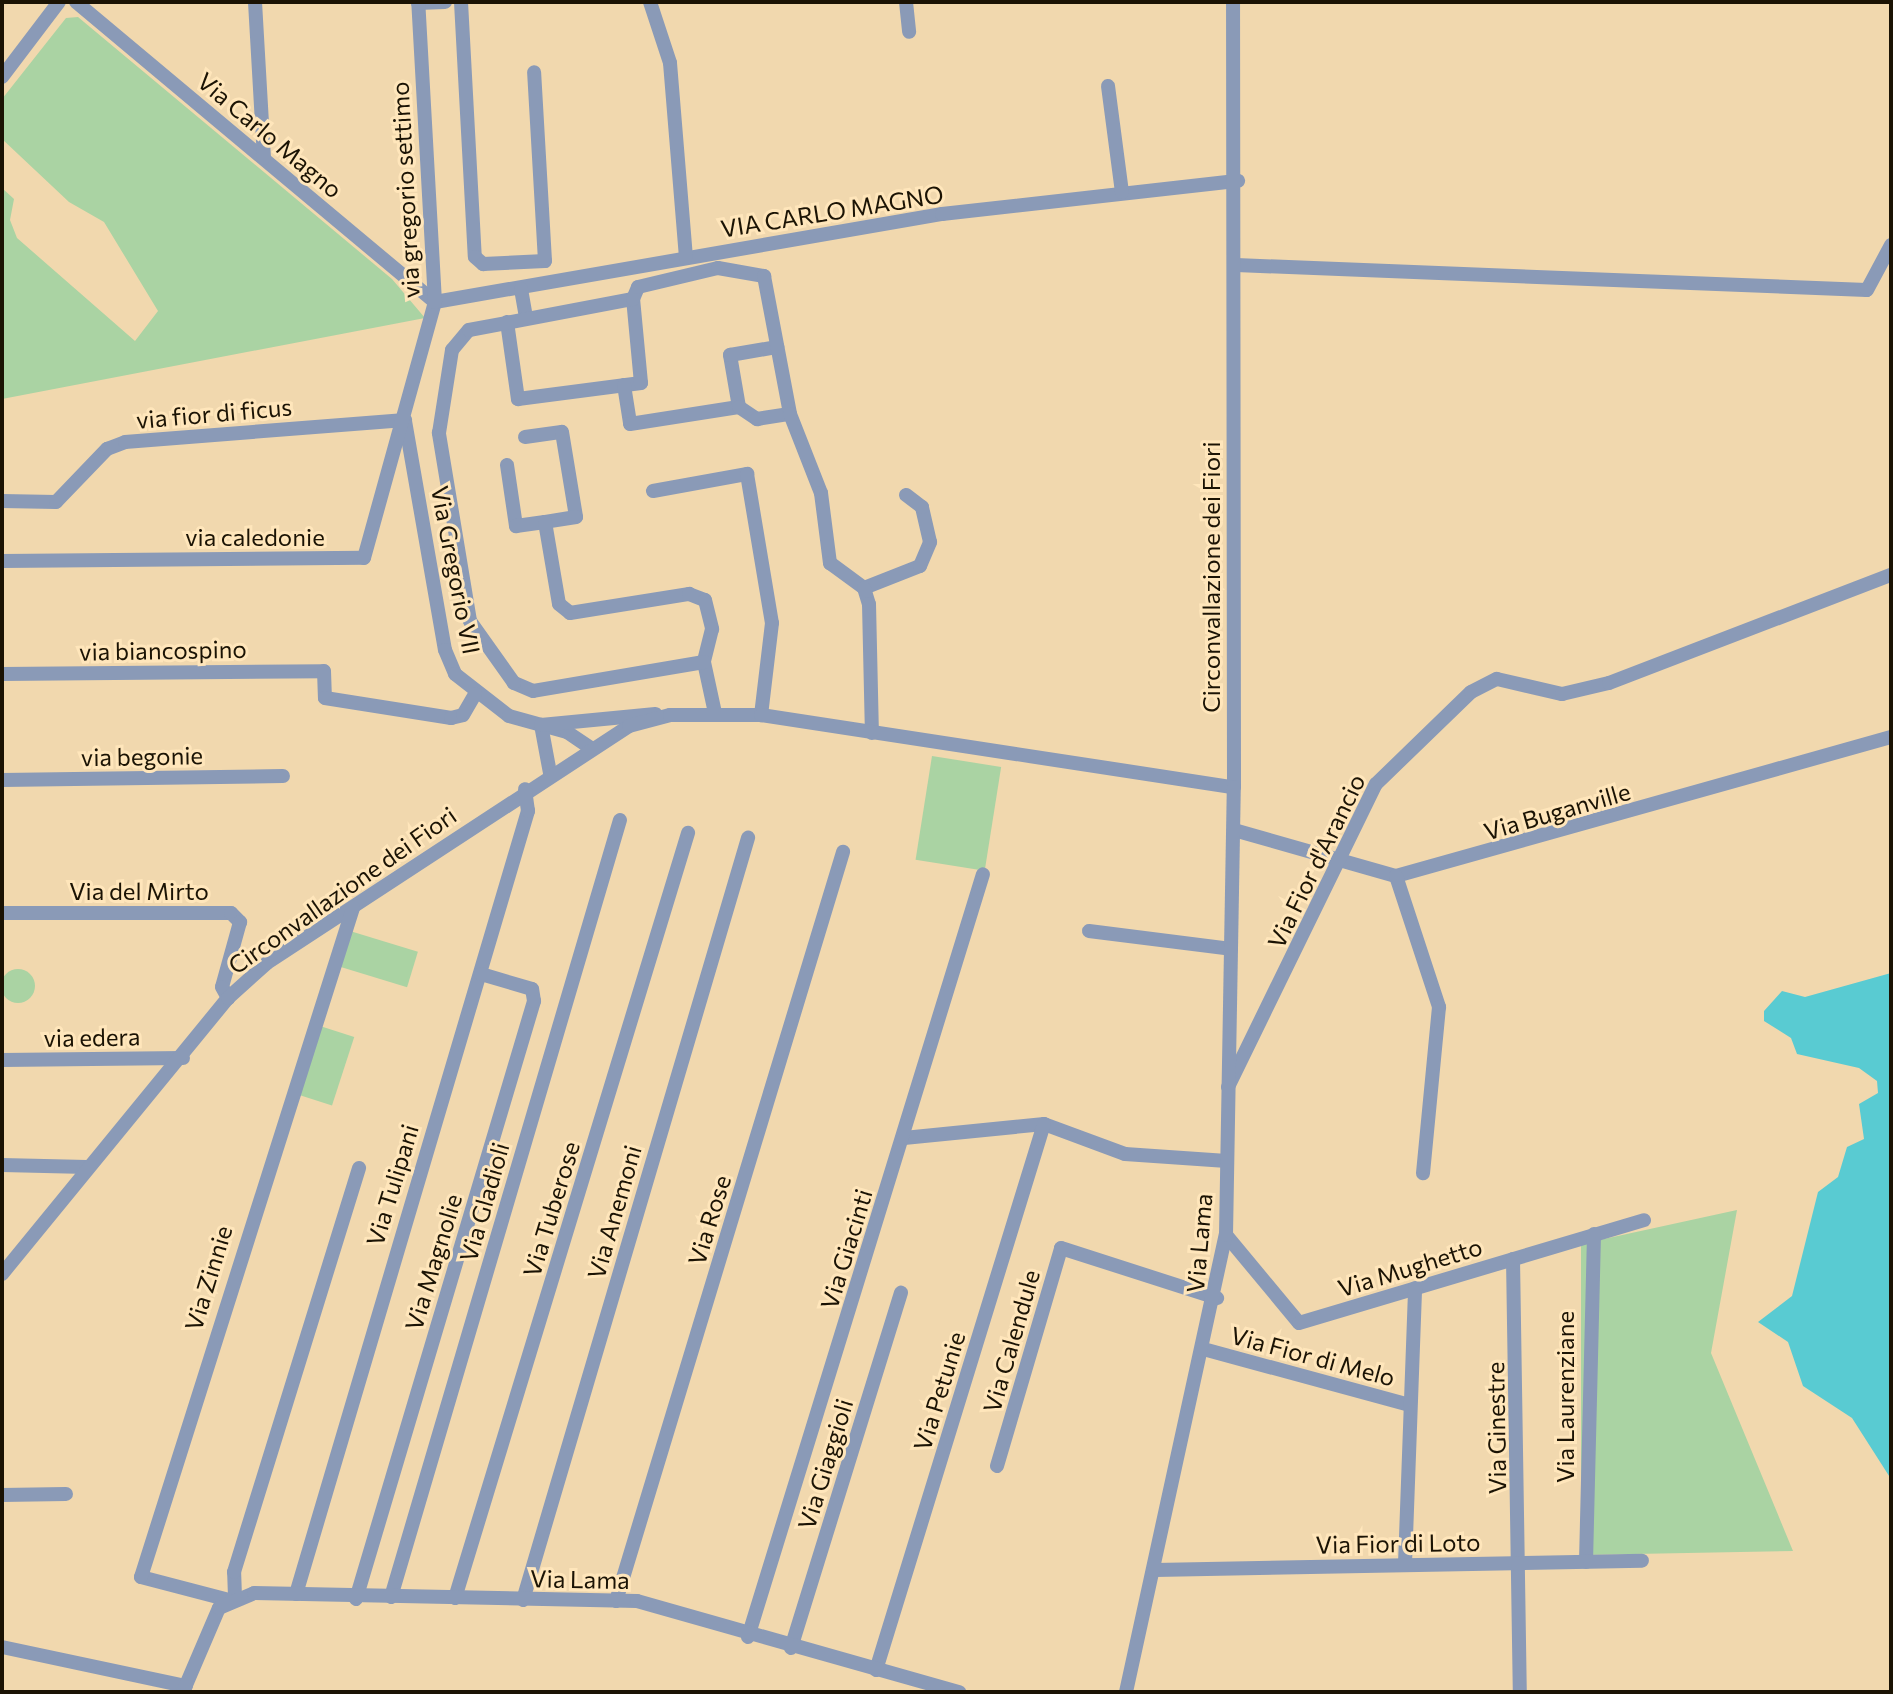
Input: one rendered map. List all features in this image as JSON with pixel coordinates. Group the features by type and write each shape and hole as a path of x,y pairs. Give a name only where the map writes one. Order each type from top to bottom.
{"street":[{"path":"2,77 59,2"},
{"name":"Via Carlo Magno","path":"76,2 435,302"},
{"path":"255,2 264,158"},
{"path":"418,3 445,2"},
{"path":"461,2 475,257 483,264 545,261"},
{"path":"651,2 670,63 686,257"},
{"path":"906,2 909,32"},
{"name":"Circonvallazione dei Fiori","path":"2,1274 87,1167 183,1058 228,998 353,908 589,747 670,715 761,715 1234,787 1238,181 1233,2"},
{"name":"via gregorio settimo","path":"405,420 435,302 418,3"},
{"path":"534,72 547,284"},
{"path":"1108,86 1122,192"},
{"name":"VIA CARLO MAGNO","path":"435,302 714,252 1122,192 1238,181"},
{"path":"1236,265 1867,290 1891,245"},
{"path":"714,252 718,268"},
{"path":"507,322 518,399 641,383 633,299 638,287 718,268 750,268 764,276 790,414 821,493 830,563 864,588 876,672 872,733"},
{"path":"521,289 526,318"},
{"path":"633,299 507,322 457,339 439,433 470,621 514,683 533,691 704,662"},
{"path":"739,407 730,355 777,347"},
{"path":"624,385 630,424 739,407 757,419 790,414"},
{"name":"via fior di ficus","path":"2,501 56,502 107,449 125,442 405,420"},
{"name":"via caledonie","path":"2,561 364,558 405,420"},
{"name":"Via Gregorio VII","path":"405,420 445,650 475,694"},
{"path":"507,465 516,526 576,517 562,432 525,437"},
{"path":"653,491 747,474 772,623 761,715"},
{"path":"864,588 920,566 930,542 922,507 906,495"},
{"path":"545,522 559,604 570,613 689,594 711,611 704,662 715,713"},
{"name":"Via Fior d'Arancio","path":"1228,1087 1340,857 1384,775 1480,686 1497,679 1562,694 1609,683 1891,575"},
{"name":"via biancospino","path":"2,674 324,671 321,692 331,700 451,718 463,715 475,694"},
{"path":"475,694 589,747"},
{"path":"541,725 623,712 670,715"},
{"path":"541,725 550,773"},
{"name":"Via Buganville","path":"1396,876 1891,737"},
{"name":"via begonie","path":"2,780 283,776"},
{"name":"Via Lama","path":"1126,1692 1207,1350 1226,1235 1234,787"},
{"name":"Via Tulipani","path":"296,1594 528,811 525,789"},
{"name":"Via Gladioli","path":"391,1597 620,820"},
{"path":"1234,830 1340,857 1396,876 1439,1007 1423,1173"},
{"name":"Via Tuberose","path":"455,1598 688,833"},
{"name":"Via Anemoni","path":"523,1600 748,838"},
{"name":"Via Rose","path":"616,1601 843,852"},
{"name":"Via Giacinti","path":"748,1637 983,874"},
{"name":"Via Zinnie","path":"232,1598 141,1577 353,908"},
{"name":"Via del Mirto","path":"2,913 231,913 240,922 222,987 228,998"},
{"path":"1089,931 1231,949"},
{"name":"Via Magnolie","path":"356,1599 534,1001 532,989 481,974"},
{"name":"via edera","path":"2,1060 183,1058"},
{"path":"904,1138 1044,1124 1125,1154 1227,1161"},
{"name":"Via Petunie","path":"876,1670 1044,1124"},
{"path":"2,1165 87,1167"},
{"path":"2,1647 185,1689 232,1598 234,1572 359,1168"},
{"name":"Via Mughetto","path":"1226,1235 1299,1323 1644,1220"},
{"name":"Via Laurenziane","path":"1586,1562 1594,1234"},
{"name":"Via Calendule","path":"997,1466 1061,1248 1217,1298"},
{"name":"Via Ginestre","path":"1513,1259 1520,1692"},
{"path":"1405,1564 1415,1288"},
{"name":"Via Giaggioli","path":"791,1648 901,1293"},
{"name":"Via Fior di Melo","path":"1207,1350 1409,1405"},
{"path":"2,1495 66,1494"},
{"name":"Via Fior di Loto","path":"1155,1570 1642,1561"},
{"name":"Via Lama","path":"232,1598 296,1594 356,1599 637,1601 748,1637 959,1692"}],"green space":[{"path":"78,17 392,279 425,318 2,399 2,188 14,199 10,220 17,238 135,341 158,311 104,222 69,202 2,139 2,99 66,18"},
{"path":"932,756 1001,767 985,871 916,860"},
{"path":"350,931 418,952 407,987 339,966"},
{"path":"18,969 30,974 35,986 30,998 18,1003 6,998 1,986 6,974"},
{"path":"320,1026 354,1037 332,1106 298,1094"},
{"path":"1737,1210 1711,1353 1793,1551 1581,1555 1581,1244"}],"water":[{"path":"1891,973 1891,1479 1852,1418 1803,1386 1788,1342 1758,1322 1792,1296 1818,1192 1838,1177 1847,1147 1864,1139 1859,1104 1878,1093 1877,1081 1859,1068 1797,1054 1791,1038 1764,1021 1764,1011 1782,991 1805,997"}]}
